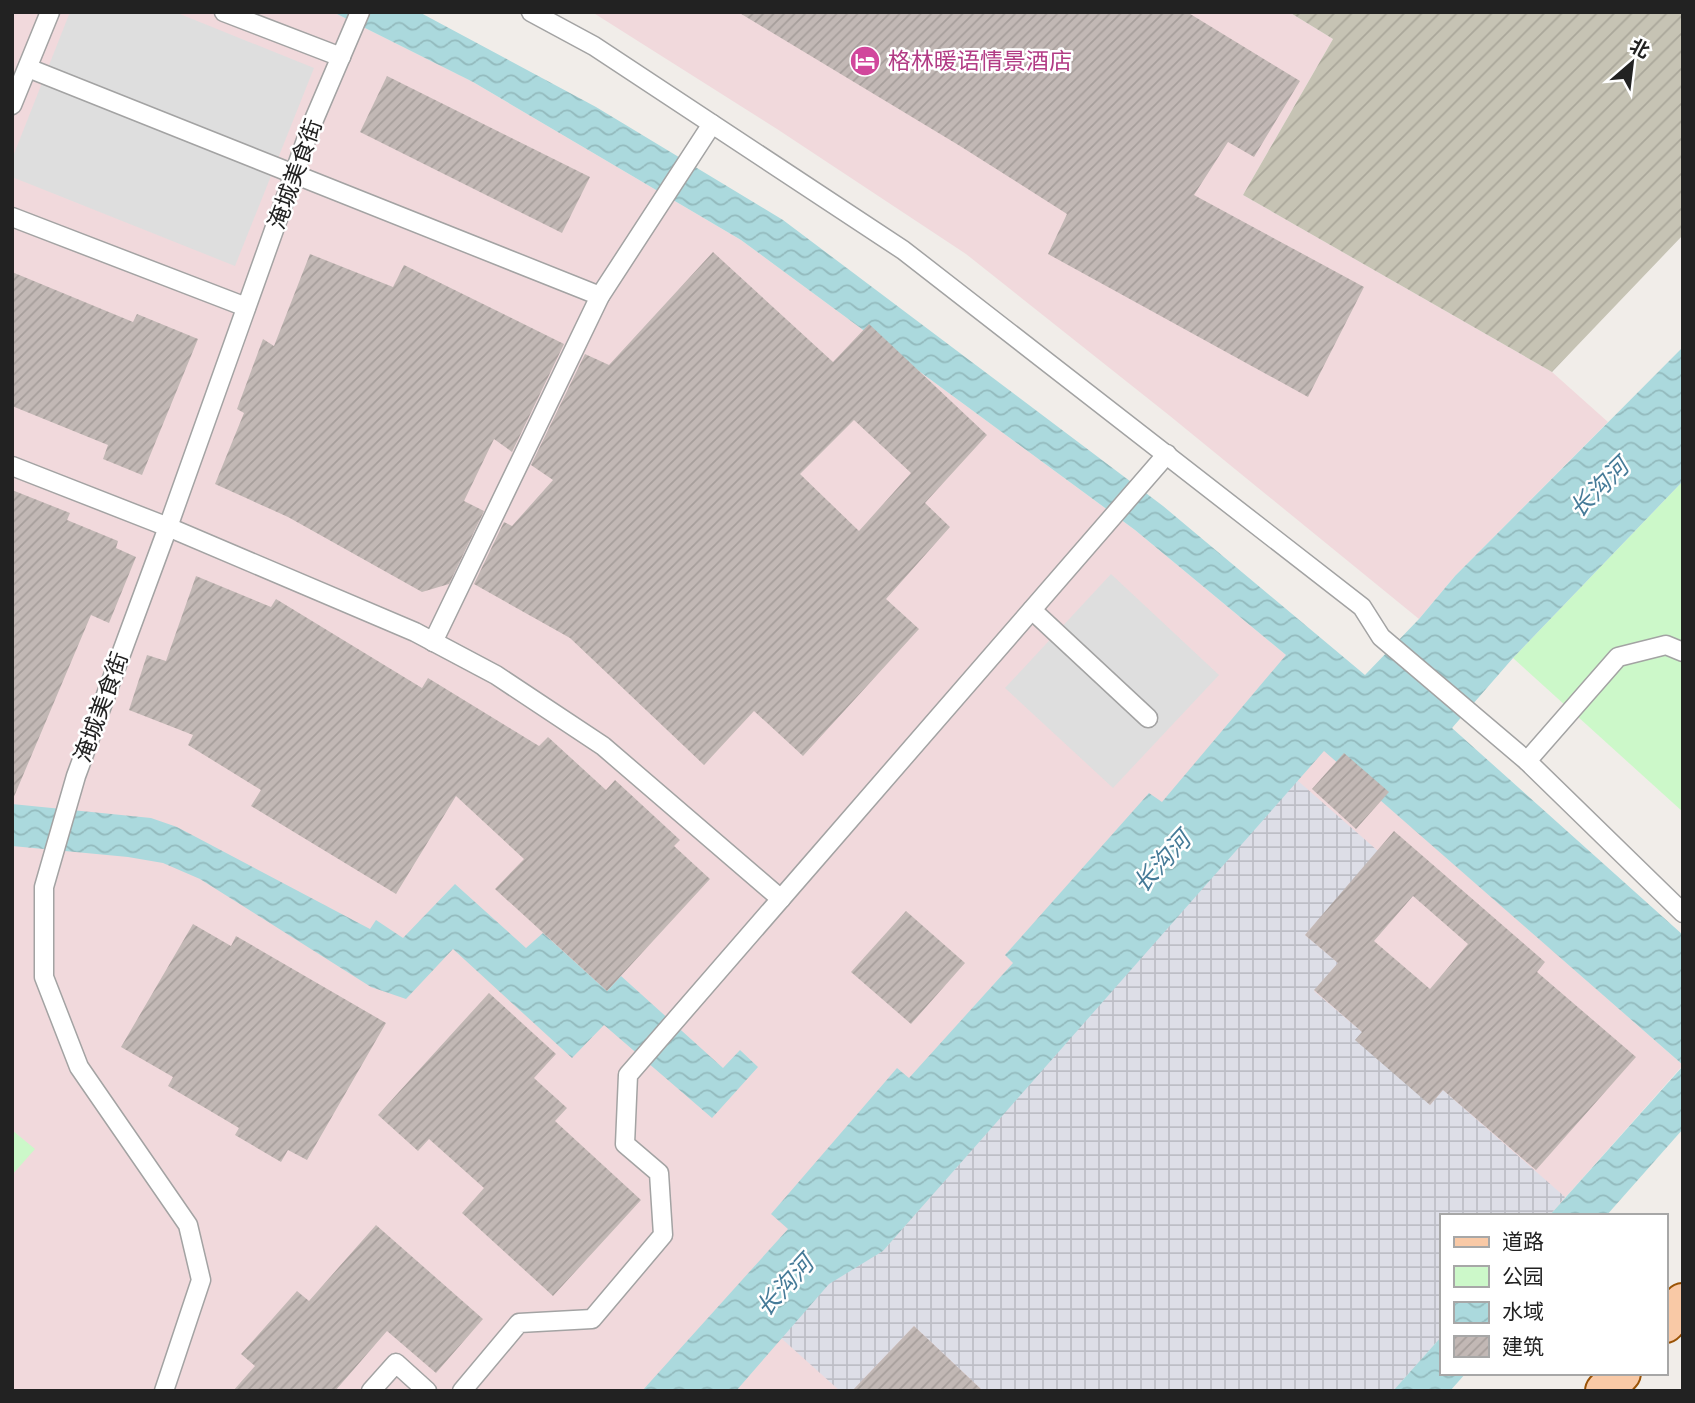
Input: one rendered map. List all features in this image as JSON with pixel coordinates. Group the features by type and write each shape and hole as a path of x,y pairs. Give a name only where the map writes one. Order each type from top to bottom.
{"main road":[{"path":"1667,1321 1683,1303"},
{"path":"1605,1391 1619,1375"}],"lane":[{"path":"12,105 50,12"},
{"path":"224,12 341,57"},
{"name":"淹城美食街","path":"164,1391 201,1280 188,1225 79,1067 44,977 44,887 76,776 294,173 360,12"},
{"path":"531,12 594,46 903,250 1167,454 1362,607 1381,637 1527,761 1683,912"},
{"path":"28,68 600,296"},
{"path":"433,642 600,296 712,124"},
{"path":"12,217 246,307"},
{"path":"462,1391 519,1323 592,1320 663,1235 659,1173 625,1143 628,1075 1167,454"},
{"path":"12,466 168,527 433,642 496,675 603,746 781,899"},
{"path":"1032,610 1148,718"},
{"path":"1527,761 1618,657 1666,645 1683,652"},
{"path":"371,1391 396,1363 427,1391"}],"shaded area":[{"path":"12,12 333,12 473,82 741,240 1135,530 1286,655 1324,750 1683,1065 1551,1214 1440,1214 1440,1338 1393,1391 12,1391 12,1175 34,1149 12,1130"},
{"path":"70,12 175,12 314,68 235,266 12,177 12,159"},
{"path":"592,12 1289,12 1333,39 1243,195 1552,372 1608,422 1455,576 1419,619 966,254 777,129"},
{"path":"1289,12 1683,12 1683,235 1552,372 1243,195 1333,39"},
{"path":"1111,574 1219,675 1113,788 1005,688"},
{"path":"1297,780 1378,851 1305,935 1338,963 1314,991 1362,1032 1430,1105 1443,1090 1565,1197 1551,1214 1440,1214 1440,1338 1393,1391 983,1391 914,1326 852,1391 840,1391 781,1338 829,1283 883,1251"}],"green space":[{"path":"1683,481 1683,812 1513,658"},
{"path":"12,1130 35,1149 12,1175"}],"water":[{"name":"长沟河","path":"333,12 419,12 596,107 783,220 1163,506 1365,675 1419,619 1455,576 1683,347 1683,481 1513,658 1452,728 1683,935 1683,1065 1324,751 883,1251 829,1284 736,1391 642,1391 788,1229 771,1214 897,1068 909,1078 1013,963 1005,955 1149,793 1162,802 1286,655 1135,530 741,240 473,82"},
{"path":"12,804 151,818 177,827 370,929 376,920 403,938 455,884 526,948 543,933 607,991 621,976 723,1068 740,1050 758,1067 712,1118 604,1025 572,1058 453,949 406,999 371,987 200,879 163,863 12,846"},
{"path":"1683,1066 1683,1129 1608,1214 1551,1214"},
{"path":"1440,1338 1440,1375 1464,1375 1450,1391 1393,1391"}],"building":[{"path":"738,12 1187,12 1300,81 1254,157 1228,142 1194,195 1364,287 1308,397 1048,254 1067,214"},
{"path":"387,76 590,177 562,233 360,132"},
{"path":"713,252 833,362 869,324 987,435 925,503 950,527 886,599 919,629 803,756 754,711 704,765 570,638 474,584 504,522 512,526 553,480 531,465 585,354 609,365","holes":["854,420 911,473 859,531 800,474"]},
{"path":"310,254 393,287 404,265 564,344 512,452 494,439 464,501 484,511 449,584 422,592 288,517 215,484 244,413 237,409 263,339 274,346"},
{"path":"12,272 133,322 137,314 198,339 142,475 103,459 108,445 12,406"},
{"path":"12,490 70,513 67,520 118,541 116,548 136,557 109,623 91,615 13,799"},
{"path":"196,576 271,607 276,599 422,688 428,678 539,746 548,737 606,790 615,780 680,840 674,846 710,879 607,991 495,889 524,859 456,796 396,894 251,806 261,790 188,745 193,735 129,710 147,655 166,661"},
{"path":"1344,753 1389,792 1356,829 1312,789"},
{"path":"1394,831 1545,962 1537,972 1636,1057 1536,1170 1443,1090 1430,1105 1355,1040 1362,1032 1314,990 1338,963 1305,935","holes":["1413,896 1468,944 1430,989 1374,941"]},
{"path":"906,911 965,963 911,1024 851,972"},
{"path":"193,924 231,946 236,936 386,1023 307,1160 288,1150 281,1162 235,1135 239,1128 168,1086 173,1077 121,1047"},
{"path":"489,993 556,1054 534,1078 567,1108 555,1121 641,1200 553,1296 462,1213 484,1188 429,1139 418,1151 378,1115"},
{"path":"376,1225 483,1319 436,1373 387,1331 335,1391 233,1391 255,1366 241,1354 297,1291 309,1301"},
{"path":"914,1326 983,1391 852,1391"}],"place":[{"name":"格林暖语情景酒店","path":"865,61"}]}
